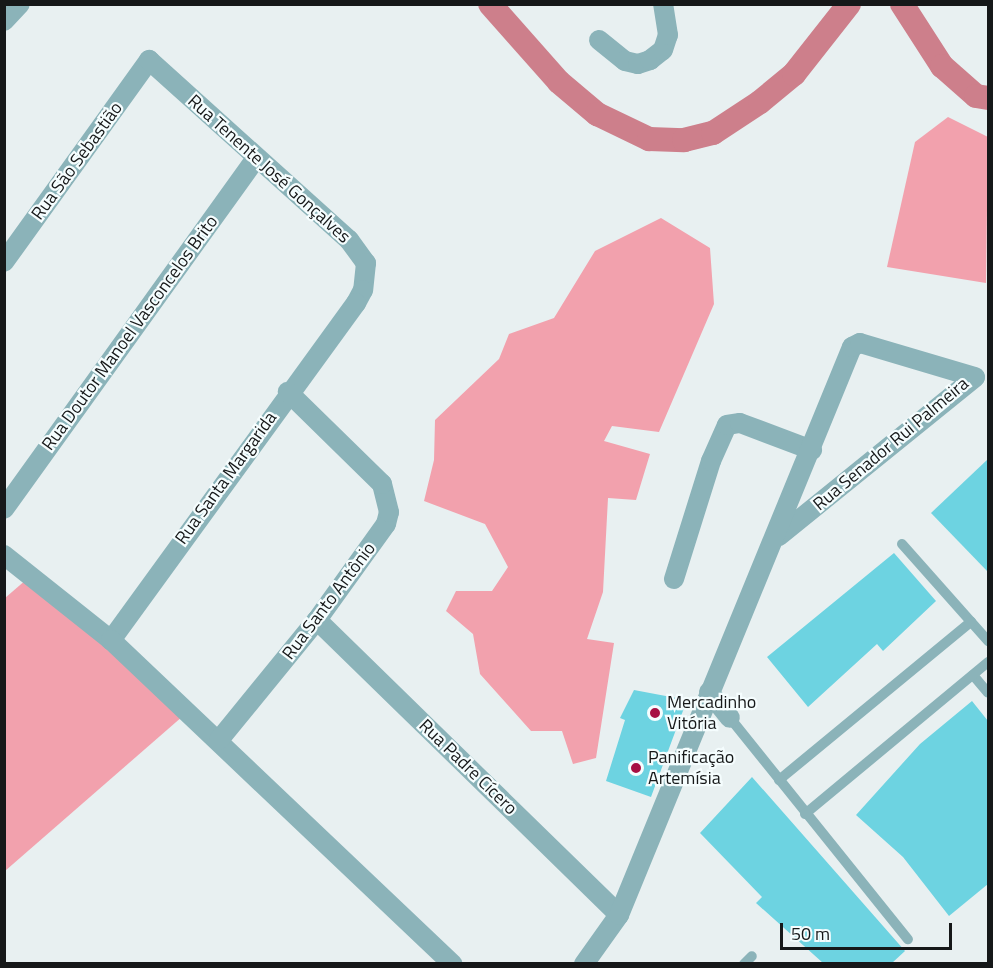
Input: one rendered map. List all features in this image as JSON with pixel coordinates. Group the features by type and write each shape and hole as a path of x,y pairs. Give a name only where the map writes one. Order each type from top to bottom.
{"street":[{"path":"4,21 20,4"},
{"path":"599,40 625,61 638,64 650,60 663,50 668,34 663,4"},
{"name":"Rua Tenente José Gonçalves","path":"149,60 360,251 366,263 363,290 345,318"},
{"name":"Rua São Sebastião","path":"4,262 149,60"},
{"name":"Rua Doutor Manoel Vasconcelos Brito","path":"4,509 256,158"},
{"name":"Rua Santa Margarida","path":"111,640 288,392 345,318"},
{"name":"Rua Senador Rui Palmeira","path":"584,963 620,915 709,692 777,537 856,344 975,377 777,537"},
{"name":"Rua Santo Antônio","path":"219,740 317,620 386,524 389,512 382,484 288,392"},
{"path":"674,579 722,430 740,423 812,450"},
{"path":"4,555 111,640 453,963"},
{"name":"Rua Padre Cícero","path":"317,620 620,915"},
{"path":"709,692 730,718"}],"lane":[{"path":"902,544 988,641"},
{"path":"779,780 971,622"},
{"path":"805,813 988,662"},
{"path":"973,675 988,693"},
{"path":"730,718 908,939"}],"shaded area":[{"path":"948,117 988,137 986,283 887,267 915,142"},
{"path":"661,218 710,248 714,304 659,432 612,426 604,441 650,454 636,500 608,498 603,592 587,639 614,643 596,758 573,764 562,731 531,731 480,674 473,634 446,611 456,591 492,591 508,567 485,524 424,501 434,460 435,420 499,359 509,334 554,318 595,251"},
{"path":"27,579 183,716 5,871 5,598"}],"building":[{"path":"988,459 988,572 931,513"},
{"path":"894,553 936,601 883,651 877,644 808,707 767,657"},
{"path":"634,690 687,700 651,797 606,781 625,720 620,718"},
{"path":"972,701 988,721 988,884 949,916 903,857 856,815 920,744"},
{"path":"752,777 905,951 892,963 823,963 756,903 762,897 700,833"}],"waterway":[{"path":"490,4 559,82 597,114 649,139 684,140 713,133 760,102 794,74 849,4"},
{"path":"902,4 942,66 976,96 988,98"}],"place":[{"name":"Mercadinho Vitória","path":"655,713"},
{"name":"Panificação Artemísia","path":"636,768"}]}
